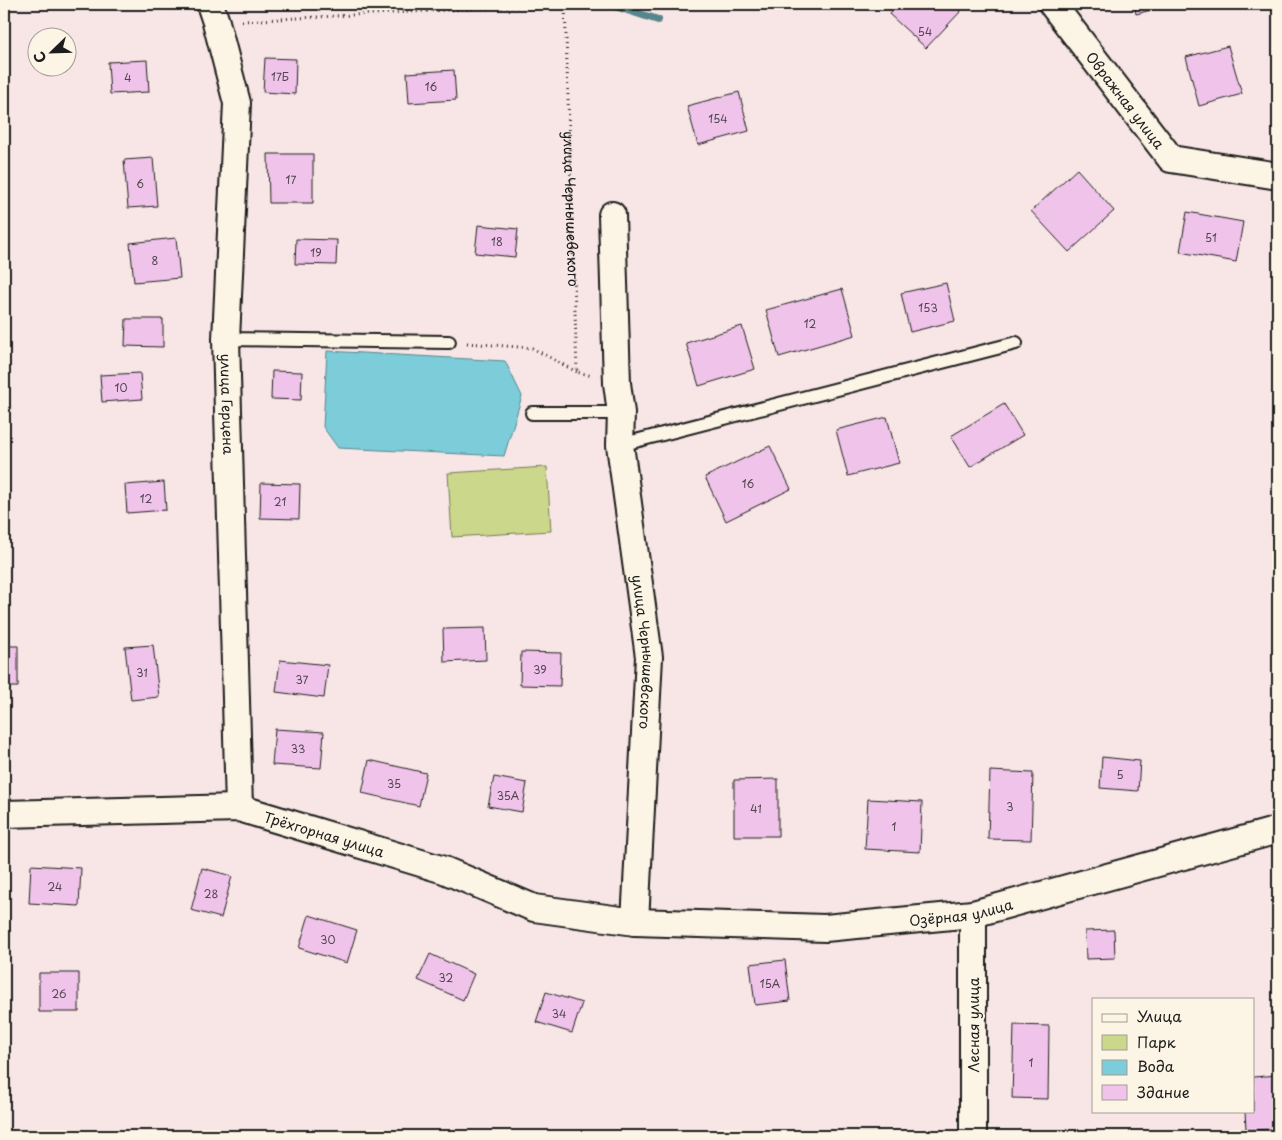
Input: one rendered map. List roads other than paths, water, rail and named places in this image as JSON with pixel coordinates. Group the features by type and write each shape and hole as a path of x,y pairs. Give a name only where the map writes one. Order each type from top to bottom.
{"street":[{"name":"Овражная улица","path":"1052,4 1171,159 1278,176"},
{"name":"улица Герцена","path":"213,13 237,103 226,339 239,808"},
{"name":"улица Чернышевского","path":"612,215 617,383 621,413 620,445 649,656 635,922"},
{"name":"Трёхгорная улица","path":"4,814 239,808 444,870 534,908 635,922"},
{"name":"Озёрная улица","path":"635,922 825,928 973,914 1278,830"},
{"name":"Лесная улица","path":"973,914 973,1136"}],"lane":[{"path":"226,339 449,342"},
{"path":"620,445 1016,343"},
{"path":"532,413 621,413"}],"water":[{"path":"327,351 505,361 522,396 504,456 338,448 323,427"}],"waterway":[{"path":"609,4 658,20"}]}
